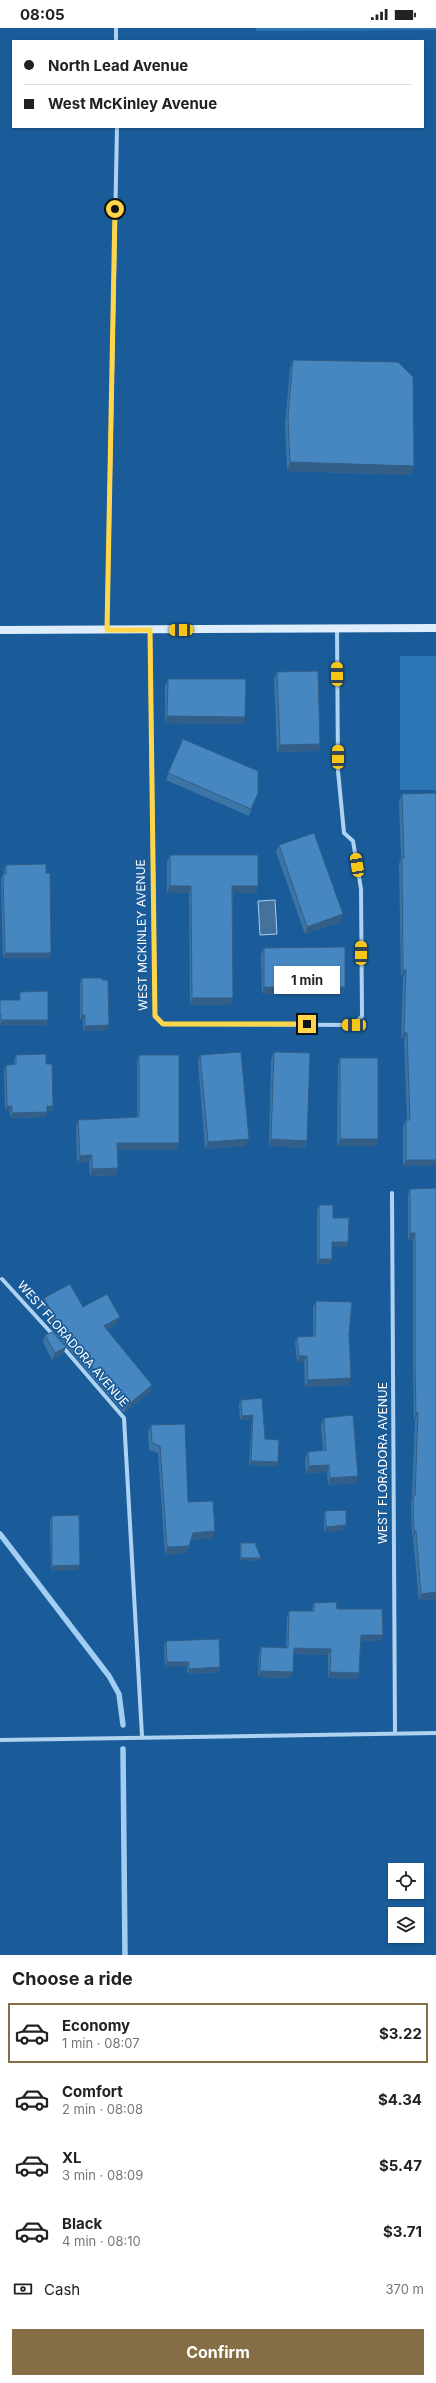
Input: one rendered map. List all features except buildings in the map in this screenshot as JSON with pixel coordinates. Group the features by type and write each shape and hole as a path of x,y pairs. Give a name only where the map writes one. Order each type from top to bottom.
{"main road":[{"path":"0,630 436,628"}],"street":[{"path":"116,28 116,40"},
{"path":"107,630 117,128"},
{"name":"WEST MCKINLEY AVENUE","path":"150,630 155,1016 163,1024 354,1025 362,1016 361,889 354,841 344,833 338,771 337,628"},
{"name":"WEST FLORADORA AVENUE","path":"392,1193 395,1734"},
{"name":"WEST FLORADORA AVENUE","path":"2,1279 124,1418 142,1736"},
{"path":"0,1740 142,1736 436,1733"}],"shaded area":[{"path":"256,28 436,28 436,30 256,31"},
{"path":"400,656 436,656 436,790 400,790"},
{"path":"275,900 277,934 260,935 258,901"}],"waterway":[{"path":"0,1534 109,1676 119,1694 123,1725"},
{"path":"123,1749 125,1955"}],"route":[{"path":"115,209 107,630 150,630 155,1016 163,1024 307,1024"}]}
